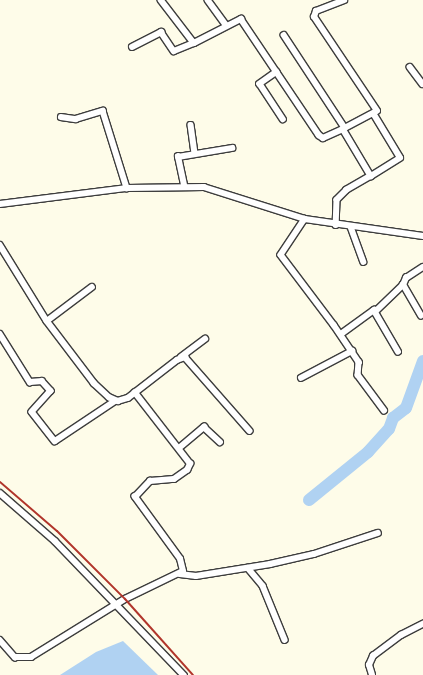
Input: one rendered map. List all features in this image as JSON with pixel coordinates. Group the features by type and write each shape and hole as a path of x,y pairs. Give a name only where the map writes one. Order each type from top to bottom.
{"street":[{"path":"161,0 194,43"},
{"path":"208,0 226,25"},
{"path":"336,225 337,200 347,190 400,158 374,115 376,108 314,17 316,11 344,0"},
{"path":"132,46 161,32 174,51 194,43 226,25 243,20 321,137 327,138 344,128 374,115"},
{"path":"284,35 344,128 371,176"},
{"path":"410,67 423,84"},
{"path":"277,72 260,84 283,119"},
{"path":"61,117 76,119 103,111 127,188"},
{"path":"190,125 195,153"},
{"path":"184,185 178,157 232,148"},
{"path":"0,204 127,188 184,185 227,192 305,219 336,225 423,236"},
{"path":"305,219 281,255 352,351 360,365 358,375 384,410"},
{"path":"351,227 364,262"},
{"path":"0,245 47,321 94,383 115,401"},
{"path":"340,334 370,311 376,311 403,284 406,278 423,267"},
{"path":"403,284 421,316"},
{"path":"47,321 92,287"},
{"path":"376,311 398,351"},
{"path":"0,334 30,382 42,381 51,391 32,412 54,441 115,401 135,393 205,339"},
{"path":"301,378 352,351"},
{"path":"181,357 189,360 250,430"},
{"path":"135,393 190,464 187,470 169,481 150,482 135,497 182,562 180,574"},
{"path":"179,448 204,427 220,442"},
{"path":"0,492 117,604 184,675"},
{"path":"0,640 15,657 31,657 117,604 180,574 196,576 248,568 314,554 378,533"},
{"path":"248,568 264,586 285,640"},
{"path":"372,675 369,665 373,656 396,639 423,624"}],"water":[{"path":"123,641 158,675 60,675 96,652"}],"waterway":[{"path":"309,500 368,452 389,429 393,418 406,408 423,361"}],"railway":[{"path":"0,482 57,531 125,599 193,675"}]}
